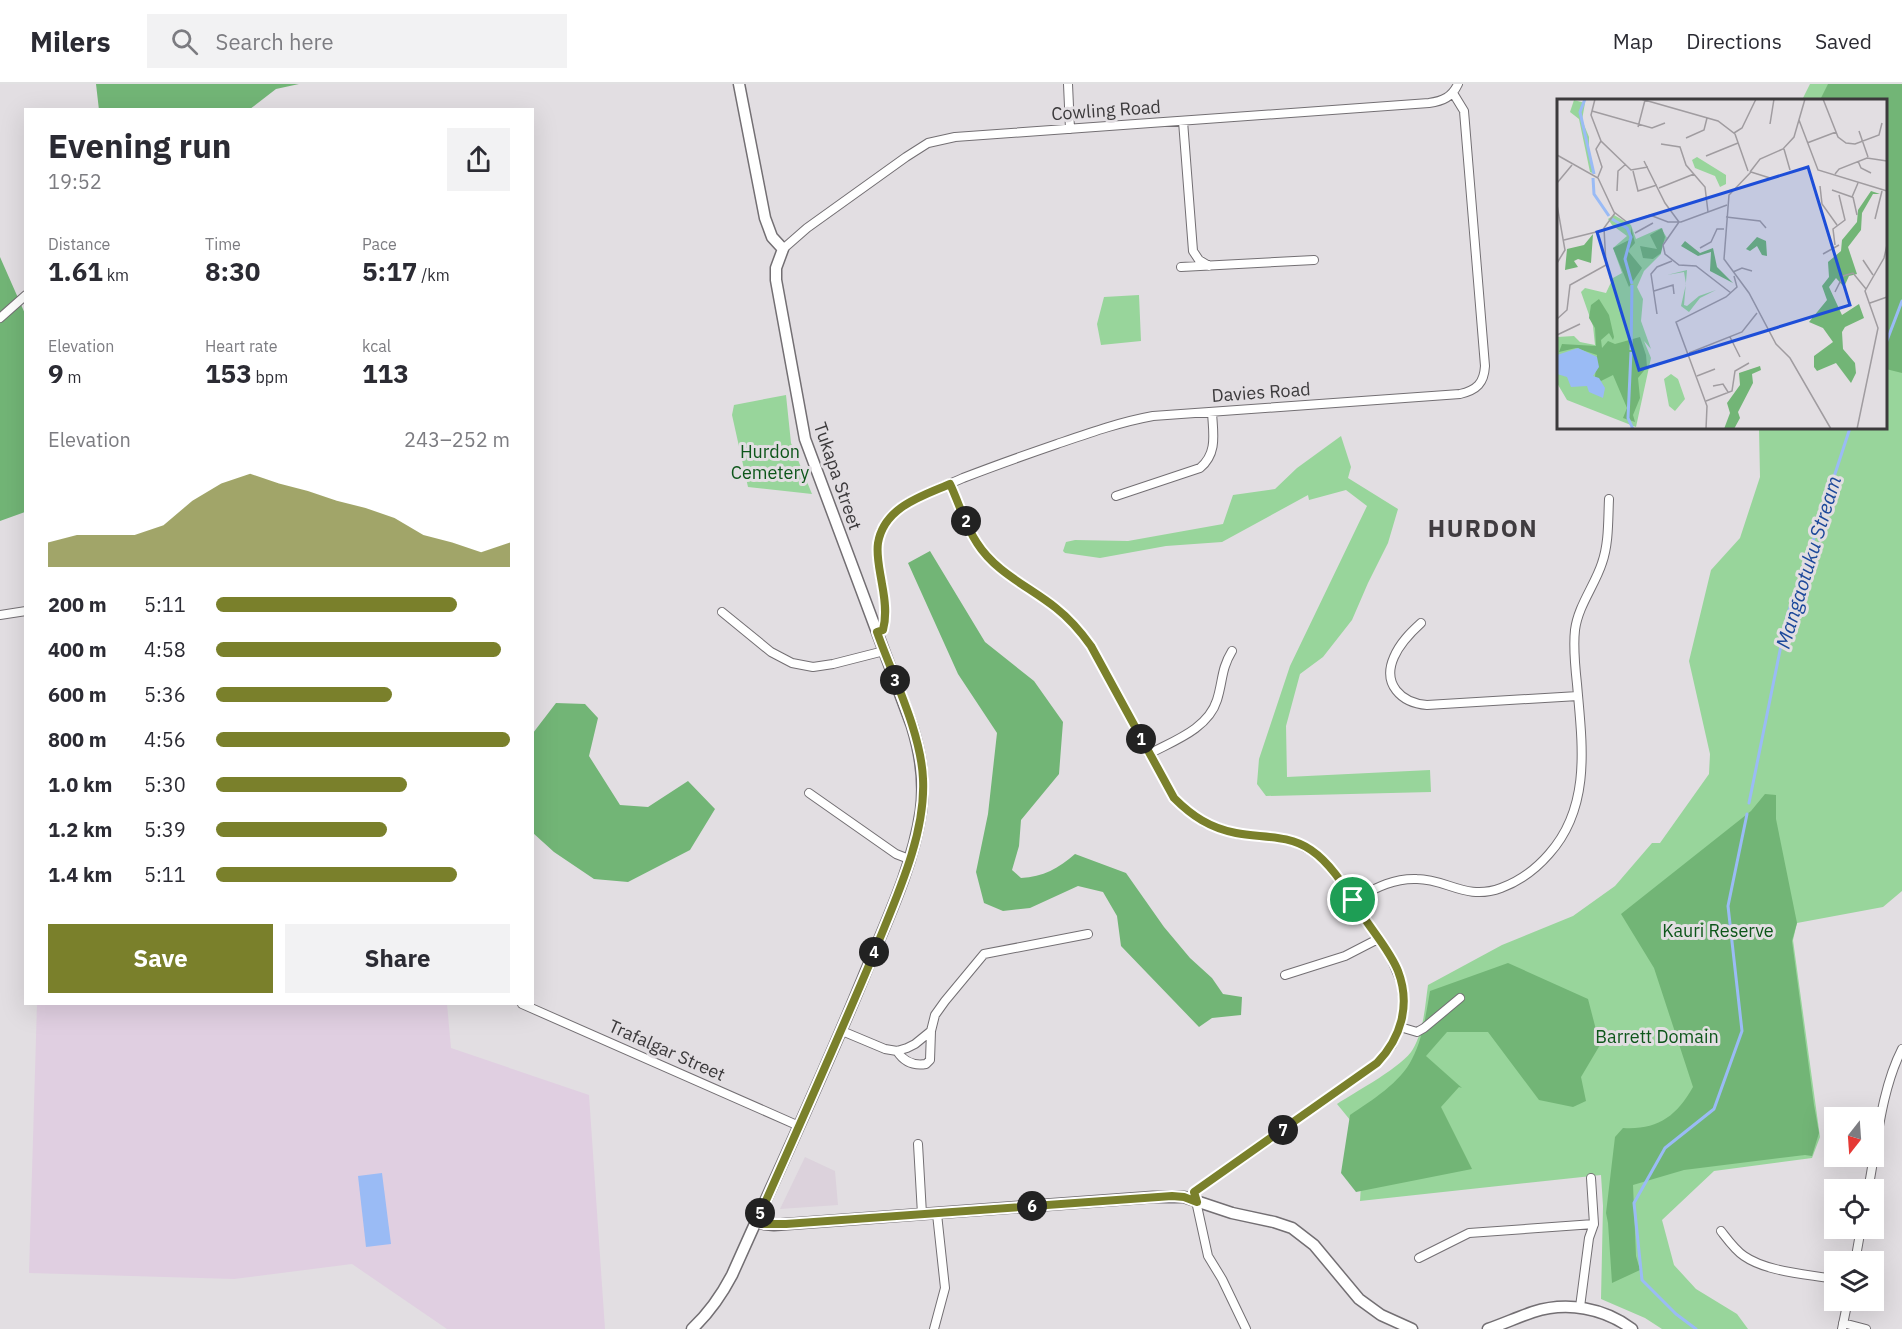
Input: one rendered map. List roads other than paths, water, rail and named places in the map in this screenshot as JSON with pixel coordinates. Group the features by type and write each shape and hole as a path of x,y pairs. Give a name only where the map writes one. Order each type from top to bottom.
{"street":[{"path":"739,84 765,218 772,237 783,249"},
{"path":"1068,84 1070,129"},
{"path":"1453,93 1458,84"},
{"name":"Cowling Road","path":"783,249 807,228 928,143 955,137 1429,103 1439,102 1453,93"},
{"name":"Davies Road","path":"877,632 883,630 886,615 878,543 886,521 903,506 998,464 1127,421 1153,416 1460,394 1475,390 1480,385 1485,366 1464,111 1453,93"},
{"path":"1183,121 1193,251 1199,260 1209,266"},
{"name":"Tukapa Street","path":"692,1329 705,1317 721,1296 842,1030 909,859 921,812 922,767 912,726 805,439 776,280 776,268 783,249"},
{"path":"1181,267 1314,260"},
{"path":"0,318 24,297"},
{"path":"1116,496 1200,468 1209,460 1214,436 1212,412"},
{"path":"950,484 977,544 1008,574 1056,608 1077,627 1091,646 1174,798 1196,818 1220,829 1237,834 1280,838 1310,849 1325,862 1353,900 1394,964 1402,984 1404,1009 1400,1027 1392,1045 1377,1063 1194,1192 1208,1256 1246,1329"},
{"path":"1353,900 1384,884 1402,880 1419,879 1470,891 1483,892 1497,889 1523,877 1542,862 1563,835 1572,818 1579,794 1582,766 1573,645 1575,626 1606,549 1609,500"},
{"path":"0,615 24,611"},
{"path":"722,612 771,652 792,663 813,667 823,666 884,651"},
{"path":"1421,623 1408,634 1393,659 1391,670 1395,688 1407,701 1427,705 1578,696"},
{"path":"1149,754 1192,730 1210,715 1218,699 1224,664 1232,651"},
{"path":"809,793 896,854 909,859"},
{"path":"897,1051 902,1058 912,1064 926,1064 930,1060 931,1031 935,1014 984,954 1088,934"},
{"path":"1285,975 1344,956 1378,939"},
{"path":"1400,1027 1417,1032 1460,998"},
{"name":"Trafalgar Street","path":"524,1005 799,1126"},
{"path":"842,1030 885,1049 897,1051 915,1044 931,1031"},
{"path":"1870,1179 1888,1085 1902,1049"},
{"path":"918,1144 922,1214"},
{"path":"1580,1307 1589,1238 1594,1224 1591,1178"},
{"path":"757,1221 774,1225 1172,1196 1184,1197 1232,1213 1292,1228 1314,1245 1359,1299 1381,1316 1413,1329"},
{"path":"934,1329 945,1288 937,1214"},
{"path":"1419,1258 1469,1233 1594,1224"},
{"path":"1721,1232 1744,1256 1759,1263 1824,1277"},
{"path":"1488,1329 1550,1308 1580,1307 1611,1316 1632,1329"},
{"path":"1846,1311 1843,1326 1866,1329"}],"water":[{"path":"382,1173 391,1244 366,1247 358,1176"}],"waterway":[{"name":"Mangaotuku Stream","path":"1887,340 1902,301"},
{"name":"Mangaotuku Stream","path":"1749,803 1787,616 1850,429"},
{"name":"Mangaotuku Stream","path":"1696,1329 1676,1314 1642,1280 1634,1203 1665,1148 1714,1109 1742,1031 1728,906 1747,814"}],"district":[{"name":"HURDON","path":"1483,528"}],"park label":[{"name":"Hurdon Cemetery","path":"770,461"},
{"name":"Kauri Reserve","path":"1718,930"},
{"name":"Barrett Domain","path":"1657,1036"}]}
